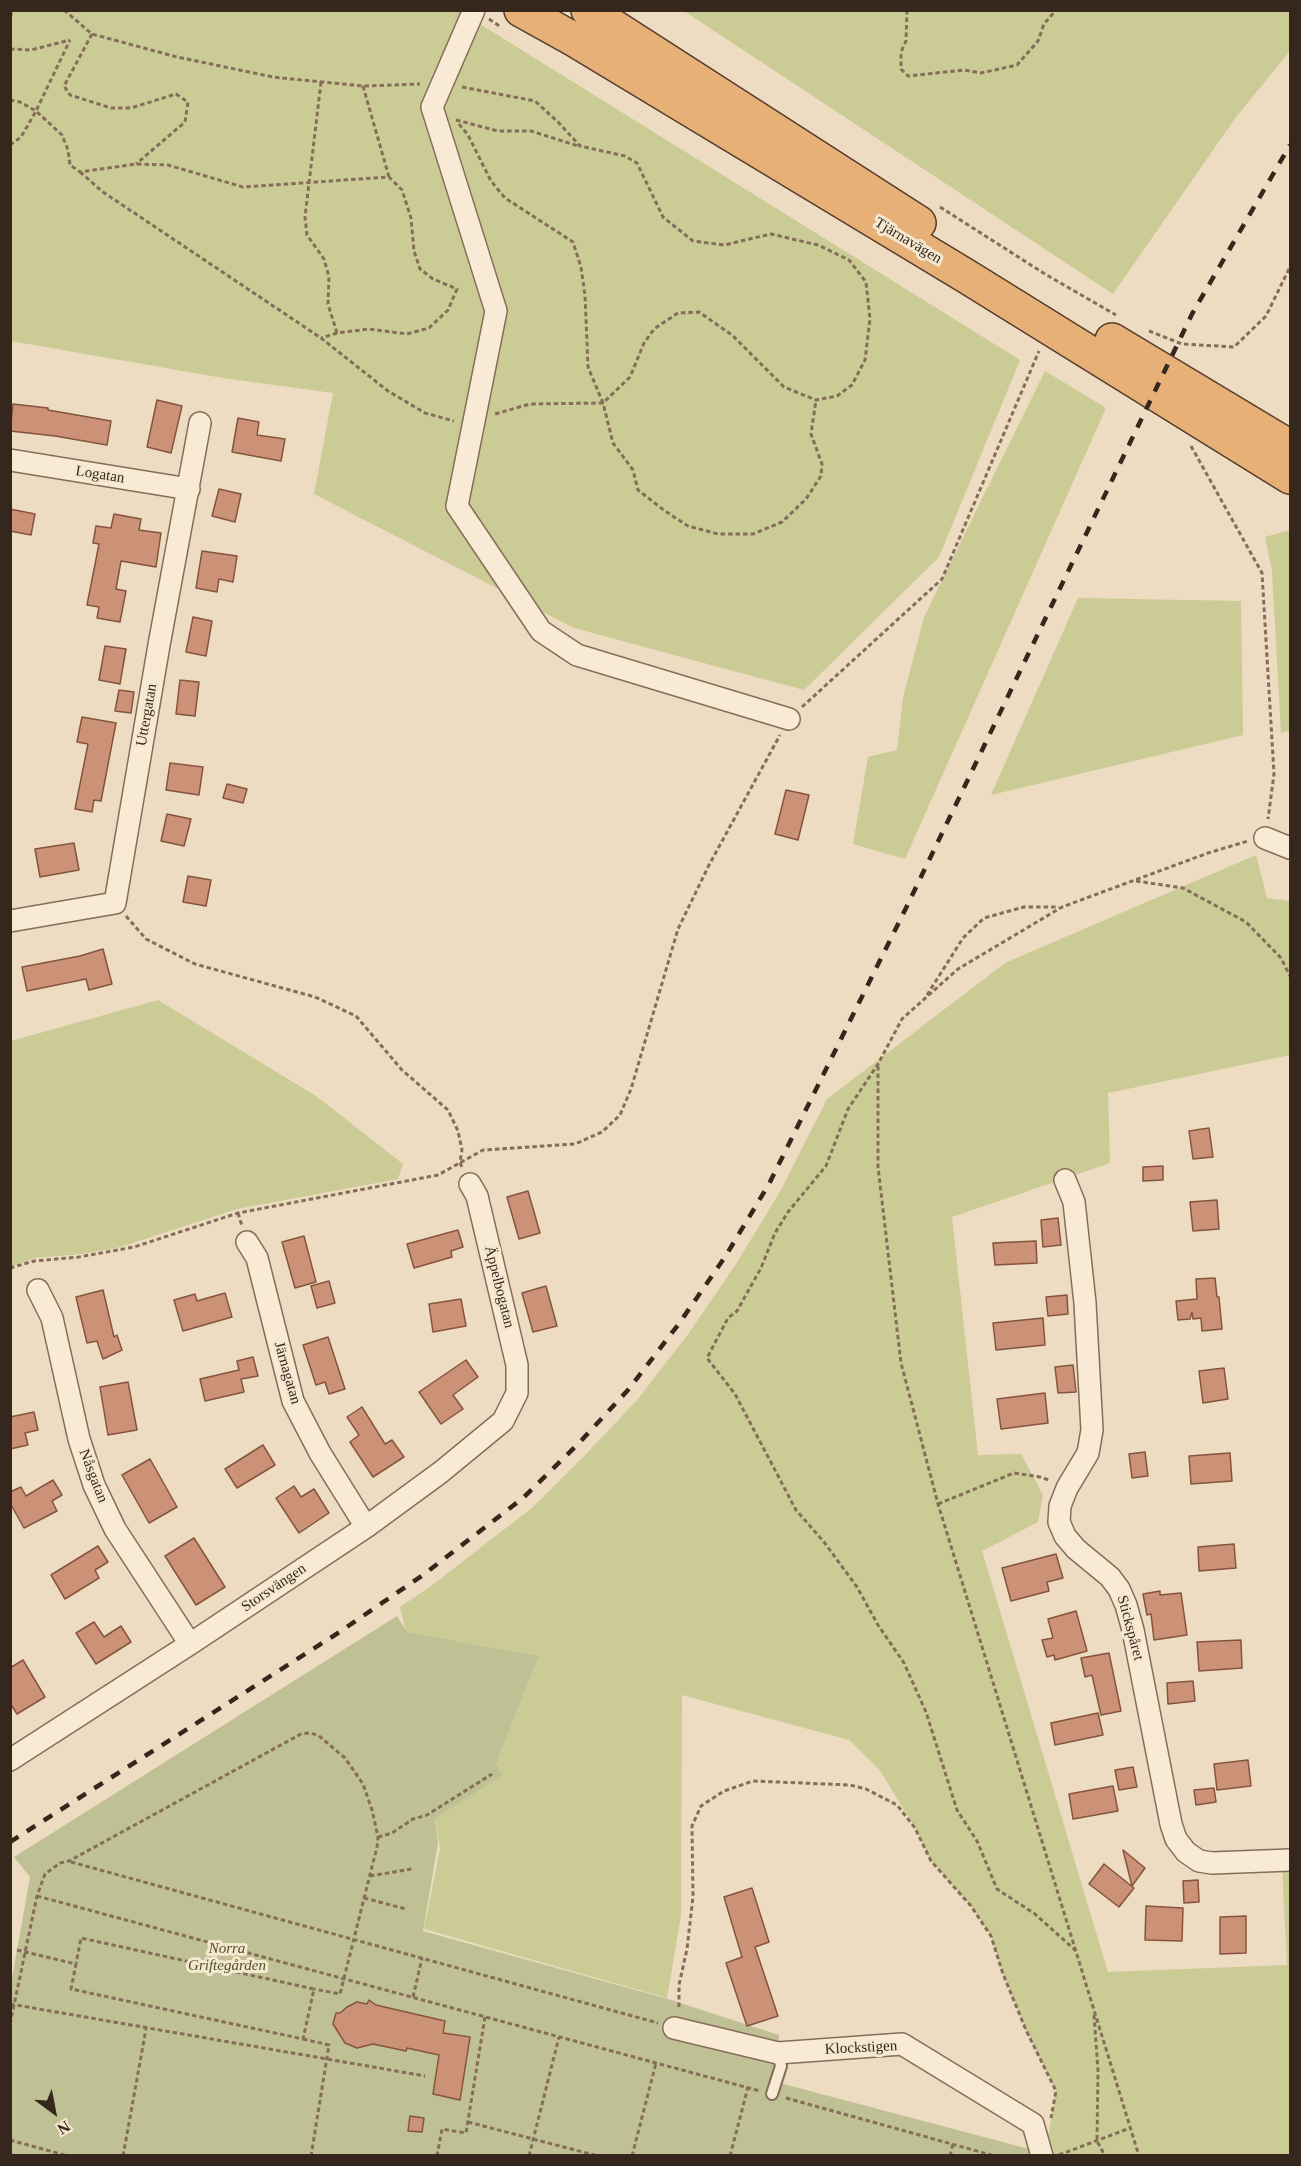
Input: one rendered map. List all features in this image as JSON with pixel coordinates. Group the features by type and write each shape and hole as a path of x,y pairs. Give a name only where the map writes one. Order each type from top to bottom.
{"highway":[{"name":"Tjärnavägen","path":"521,10 575,39 936,258 1290,477"},
{"name":"Tjärnavägen","path":"588,10 979,261 1290,447"}],"street":[{"path":"474,10 432,107 496,311 457,506 541,631 577,655 789,718"},
{"name":"Uttergatan","path":"115,903 200,423"},
{"name":"Logatan","path":"10,460 189,489"},
{"path":"1265,838 1290,848"},
{"path":"10,921 115,903"},
{"name":"Stickspåret","path":"1065,1180 1074,1202 1085,1303 1092,1431 1088,1453 1067,1488 1060,1506 1059,1522 1065,1536 1076,1549 1110,1577 1119,1589 1126,1605 1176,1839 1186,1852 1199,1861 1212,1863 1290,1860"},
{"name":"Äppelbogatan","path":"470,1184 477,1196 517,1365 517,1393"},
{"name":"Järnagatan","path":"247,1242 257,1258 293,1401 320,1453 366,1527"},
{"name":"Nåsgatan","path":"38,1290 52,1318 79,1439 94,1485 115,1529 190,1644"},
{"name":"Storsvängen","path":"11,1760 366,1527 441,1472 503,1422 517,1393"},
{"name":"Klockstigen","path":"674,2028 778,2054 902,2044 1033,2124 1042,2156"}],"lane":[{"path":"772,2094 781,2066 778,2054"}],"path":[{"path":"10,17 13,10"},
{"path":"64,10 92,34 177,57 273,77 363,86 443,84 535,101 580,146"},
{"path":"907,10 906,41 901,52 901,69 908,76 964,70 981,72 1017,65 1038,41 1044,24 1056,10"},
{"path":"92,34 64,86 70,95 111,108 131,108 176,94 188,102 186,122 136,164"},
{"path":"10,49 31,50 70,40 36,111 21,137 10,145"},
{"path":"321,82 304,217 307,235 324,259 329,277 328,304 337,333"},
{"path":"321,338 337,333 369,329 407,334 429,328 448,310 457,289 433,279 420,268 414,251 411,218 402,190 389,177 363,86"},
{"path":"10,100 20,102 36,111 62,135 68,150 70,165 103,192 321,338 388,391 425,413 456,422 475,420 530,404 603,403 630,376 644,343 654,328 678,313 699,312 732,335 784,387 816,400 837,396 852,385 865,360 870,319 866,282 849,260 818,245 771,234 724,245 693,241 663,218 637,163 625,156 580,146 531,130 498,131 455,119 468,135 491,181 505,198 573,242 581,267 585,295 588,366 603,403 613,442 633,470 638,490 688,526 718,534 753,534 782,522 806,499 820,476 822,464 811,434 816,400"},
{"path":"80,172 136,164 168,165 243,187 389,177"},
{"path":"936,205 1045,274 1123,319"},
{"path":"1143,328 1182,344 1234,347 1266,316 1290,267"},
{"path":"10,1268 34,1261 79,1257 134,1247 238,1214 438,1175 483,1150 575,1144 602,1132 620,1114 640,1061 678,929 709,865 789,718 942,579 1040,349"},
{"path":"1076,1951 1035,1914 997,1889 977,1841 957,1810 926,1712 904,1663 857,1587 824,1542 796,1510 735,1394 707,1358 728,1318 737,1311 761,1268 775,1233 788,1212 826,1166 848,1109 879,1064 902,1018 958,969 1062,907 1246,841 1265,838 1274,774 1262,573 1186,436"},
{"path":"1133,880 1183,888 1246,922 1281,958 1290,976"},
{"path":"115,903 146,939 170,953 195,964 315,997 357,1016 402,1070 448,1110 458,1131 462,1149 460,1162 470,1184"},
{"path":"924,999 963,938 984,918 1024,907 1062,907"},
{"path":"879,1064 878,1167 901,1364 938,1504 1139,2156"},
{"path":"938,1504 1014,1473 1040,1477 1067,1488"},
{"path":"10,2024 12,2004 37,1896 45,1874 60,1863 69,1861 301,1734 309,1733 318,1736 345,1758 363,1784 378,1837 340,1995 81,1938 71,1989 329,2045 312,2156"},
{"path":"378,1837 392,1833 413,1819 427,1815 492,1774"},
{"path":"679,2007 679,1985 687,1949 693,1897 692,1826 700,1806 724,1791 753,1781 850,1785 866,1789 897,1804 915,1828 931,1862 971,1906 991,1936 1003,1974 1026,2030 1056,2091 1050,2123"},
{"path":"69,1861 674,2028"},
{"path":"370,1876 412,1869"},
{"path":"37,1896 484,2018 748,2087 995,2156"},
{"path":"364,1898 406,1909"},
{"path":"17,1950 76,1964"},
{"path":"412,1997 422,1958"},
{"path":"303,2039 314,1989"},
{"path":"12,2004 425,2076"},
{"path":"1094,2010 1098,2070 1097,2141 1105,2156"},
{"path":"437,2156 442,2129 466,2133 484,2018"},
{"path":"123,2156 146,2029"},
{"path":"529,2156 559,2037"},
{"path":"632,2156 656,2063"},
{"path":"730,2156 748,2087"},
{"path":"468,2122 598,2156"},
{"path":"1058,2156 1130,2128"},
{"path":"10,2140 68,2156"},
{"path":"950,2156 953,2144"}],"green space":[{"path":"10,11 459,11 1020,360 939,557 804,690 574,628 314,494 333,393 223,378 11,341"},
{"path":"684,11 1290,11 1290,51 1236,117 1113,294"},
{"path":"1045,371 1106,408 905,859 853,844 868,757 897,750 903,698 924,617"},
{"path":"1290,530 1290,731 1281,733 1272,571 1265,537"},
{"path":"1078,598 1241,601 1243,735 991,795"},
{"path":"1256,855 1267,898 1290,901 1290,1055 1108,1093 1110,1163 952,1217 978,1455 1021,1454 1043,1495 1038,1522 982,1551 1108,1972 1287,1965 1282,1863 1290,1862 1290,2155 1045,2155 1056,2091 1026,2030 1003,1974 991,1936 971,1906 931,1861 915,1828 879,1769 849,1740 682,1695 681,1915 667,1998 424,1929 440,1849 435,1819 503,1775 496,1764 539,1656 406,1632 400,1607 431,1586 532,1508 638,1399 689,1333 736,1264 781,1190 827,1099 1005,963"},
{"path":"158,1000 316,1096 403,1164 398,1179 237,1209 121,1247 82,1254 34,1258 11,1267 11,1041"},
{"name":"Norra Griftegården","path":"397,1616 407,1632 539,1656 496,1764 503,1775 435,1819 438,1843 423,1931 668,1999 779,2035 776,2082 1033,2150 1035,2156 11,2156 11,1984 30,1877 14,1857"}],"building":[{"path":"157,400 182,406 171,453 147,447"},
{"path":"13,404 48,408 48,410 111,421 107,445 10,431"},
{"path":"238,418 259,422 257,435 285,439 281,461 232,452"},
{"path":"219,489 241,494 235,522 212,516"},
{"path":"10,509 35,514 31,535 10,531"},
{"path":"114,514 141,519 139,530 161,533 156,567 121,561 116,589 126,591 120,622 97,618 99,607 87,605 99,544 93,543 96,526 111,528"},
{"path":"202,551 237,556 233,582 219,579 217,592 196,588"},
{"path":"193,617 212,621 206,656 186,652"},
{"path":"105,646 126,649 120,684 99,680"},
{"path":"180,680 199,682 195,716 176,714"},
{"path":"119,690 134,692 131,713 115,711"},
{"path":"82,717 116,723 101,801 94,800 92,812 75,809 88,744 77,742"},
{"path":"170,763 203,767 199,795 166,790"},
{"path":"227,784 247,789 243,803 223,798"},
{"path":"786,790 809,795 798,840 775,834"},
{"path":"167,814 191,819 184,846 161,841"},
{"path":"74,843 79,870 40,877 35,849"},
{"path":"188,876 211,880 206,906 183,902"},
{"path":"103,949 112,984 89,990 86,979 27,991 22,967 80,956"},
{"path":"1209,1128 1213,1157 1193,1159 1189,1131"},
{"path":"1163,1166 1163,1180 1143,1181 1143,1167"},
{"path":"528,1191 540,1233 519,1239 507,1197"},
{"path":"1217,1200 1219,1229 1193,1231 1190,1202"},
{"path":"1058,1218 1061,1245 1043,1247 1041,1220"},
{"path":"458,1230 463,1247 451,1251 452,1257 414,1268 407,1244"},
{"path":"304,1236 316,1282 295,1288 282,1242"},
{"path":"1036,1241 1037,1263 995,1265 993,1243"},
{"path":"1215,1278 1222,1329 1202,1331 1201,1318 1193,1319 1192,1312 1190,1319 1178,1320 1176,1301 1197,1299 1196,1279"},
{"path":"329,1281 335,1303 317,1308 311,1286"},
{"path":"546,1286 557,1326 533,1332 522,1293"},
{"path":"103,1290 114,1337 117,1335 122,1350 103,1359 97,1341 87,1343 76,1297"},
{"path":"225,1293 232,1317 183,1331 174,1300 195,1294 197,1301"},
{"path":"1067,1295 1068,1314 1048,1316 1046,1297"},
{"path":"461,1299 466,1326 433,1332 429,1304"},
{"path":"1043,1318 1045,1345 996,1350 993,1323"},
{"path":"328,1337 345,1389 329,1394 325,1382 316,1385 303,1345"},
{"path":"253,1357 258,1376 241,1379 244,1392 205,1401 200,1379 239,1370 237,1361"},
{"path":"466,1360 478,1377 453,1395 463,1409 441,1424 419,1392"},
{"path":"1073,1365 1076,1392 1058,1393 1055,1367"},
{"path":"1224,1368 1228,1399 1203,1403 1199,1371"},
{"path":"128,1382 137,1430 108,1435 100,1387"},
{"path":"1045,1393 1048,1423 1001,1429 997,1399"},
{"path":"362,1407 385,1444 392,1440 404,1457 373,1477 350,1442 359,1435 347,1417"},
{"path":"34,1412 38,1430 25,1433 28,1445 10,1449 10,1417"},
{"path":"263,1445 275,1465 237,1488 225,1469"},
{"path":"1145,1452 1148,1476 1132,1478 1129,1454"},
{"path":"1230,1453 1232,1481 1191,1484 1189,1456"},
{"path":"150,1459 177,1507 149,1523 122,1475"},
{"path":"53,1480 62,1495 52,1501 57,1511 24,1528 10,1503 10,1492 21,1487 26,1496"},
{"path":"294,1486 301,1497 314,1489 329,1513 299,1533 276,1498"},
{"path":"194,1538 225,1587 196,1605 165,1556"},
{"path":"1234,1544 1236,1568 1199,1571 1198,1547"},
{"path":"98,1546 108,1562 95,1570 99,1578 65,1599 51,1575"},
{"path":"1056,1554 1063,1578 1047,1582 1049,1591 1011,1601 1002,1568"},
{"path":"1160,1591 1160,1595 1181,1593 1187,1635 1154,1640 1151,1614 1147,1615 1143,1594"},
{"path":"1076,1611 1087,1651 1055,1660 1054,1655 1047,1657 1042,1640 1053,1638 1048,1619"},
{"path":"94,1622 104,1637 121,1626 131,1642 96,1664 76,1633"},
{"path":"1241,1640 1242,1668 1199,1671 1197,1642"},
{"path":"1109,1653 1121,1711 1101,1715 1092,1675 1085,1677 1081,1658"},
{"path":"23,1660 45,1697 17,1714 10,1703 10,1668"},
{"path":"1193,1681 1195,1701 1168,1704 1167,1683"},
{"path":"1098,1713 1103,1735 1055,1745 1051,1723"},
{"path":"1248,1760 1251,1786 1217,1790 1214,1764"},
{"path":"1133,1767 1137,1787 1119,1790 1115,1770"},
{"path":"1113,1786 1118,1811 1073,1819 1069,1794"},
{"path":"1214,1788 1216,1802 1196,1805 1194,1790"},
{"path":"1123,1850 1145,1868 1132,1886"},
{"path":"1104,1864 1134,1888 1119,1907 1089,1884"},
{"path":"1198,1880 1199,1902 1184,1903 1183,1881"},
{"path":"752,1888 769,1942 755,1947 778,2016 747,2026 726,1963 742,1957 724,1897"},
{"path":"1146,1906 1183,1908 1182,1941 1145,1940"},
{"path":"1246,1916 1246,1953 1220,1954 1220,1917"},
{"path":"369,2000 376,2005 445,2021 443,2033 470,2037 460,2100 433,2094 439,2055 373,2044 357,2048 345,2043 333,2024 336,2013 340,2013 357,2002 367,2004"},
{"path":"410,2116 424,2118 422,2132 408,2131"}],"railway":[{"path":"10,1842 338,1633 423,1575 523,1498 579,1443 628,1390 678,1325 725,1257 769,1184 907,906 1192,314 1290,145"}]}
